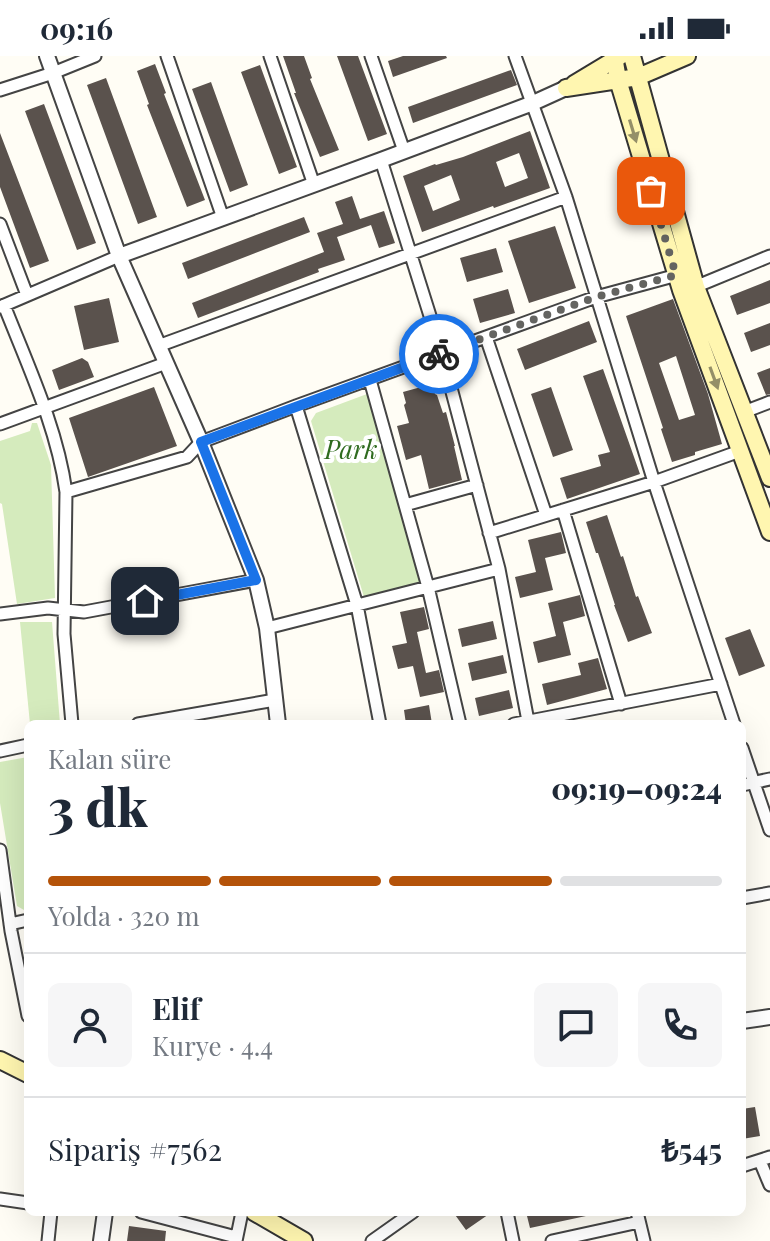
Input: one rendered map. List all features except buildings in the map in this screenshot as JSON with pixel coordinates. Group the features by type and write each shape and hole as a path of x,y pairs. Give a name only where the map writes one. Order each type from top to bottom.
{"main road":[{"path":"632,56 686,281 770,478"},
{"path":"566,88 638,77 687,56"},
{"path":"566,88 616,58 618,80 740,451 770,532"},
{"path":"0,1060 24,1072"},
{"path":"261,1216 304,1241"}],"street":[{"path":"47,56 119,256 201,442 256,580 267,628 278,720"},
{"path":"0,90 95,56"},
{"path":"167,56 223,218"},
{"path":"270,56 314,185"},
{"path":"371,56 404,151"},
{"path":"515,56 566,197 654,482 733,720"},
{"path":"72,720 66,662 66,492 44,407 2,306 119,256 533,103 566,88"},
{"path":"381,160 442,354 477,485 499,569 528,720"},
{"path":"158,346 566,197"},
{"path":"0,224 27,295"},
{"path":"66,492 187,457 201,442 596,297 686,281 770,256"},
{"path":"486,337 546,515"},
{"path":"0,424 166,363"},
{"path":"370,380 428,587 459,720"},
{"path":"744,412 770,402"},
{"path":"296,406 357,605 379,720"},
{"path":"489,533 654,482 740,451"},
{"path":"405,505 477,485"},
{"path":"563,510 621,704"},
{"path":"267,628 499,569"},
{"path":"0,614 48,608 84,612 256,580"},
{"path":"533,720 721,684"},
{"path":"161,720 275,700"},
{"path":"0,751 24,746"},
{"path":"770,779 748,784 770,830"},
{"path":"0,850 7,927 24,999"},
{"path":"746,897 770,893"},
{"path":"746,1020 770,1017"},
{"path":"765,1159 770,1185"},
{"path":"0,1199 24,1202"},
{"path":"48,1241 51,1216"},
{"path":"100,1216 101,1241"},
{"path":"155,1216 236,1239 241,1216"},
{"path":"372,1241 407,1216"},
{"path":"508,1216 513,1241"},
{"path":"552,1241 638,1217 644,1241"}],"green space":[{"name":"Park","path":"367,394 420,582 364,597 311,421 316,413"},
{"path":"32,423 37,423 51,465 55,598 17,604 0,503 0,441 30,431"},
{"path":"20,622 52,622 60,720 30,720"},
{"path":"24,758 24,910 17,906 0,803 0,762"}],"way so far":[{"path":"439,354 596,297 676,275 651,191"}],"route":[{"path":"145,601 256,580 201,442 439,354"}]}
